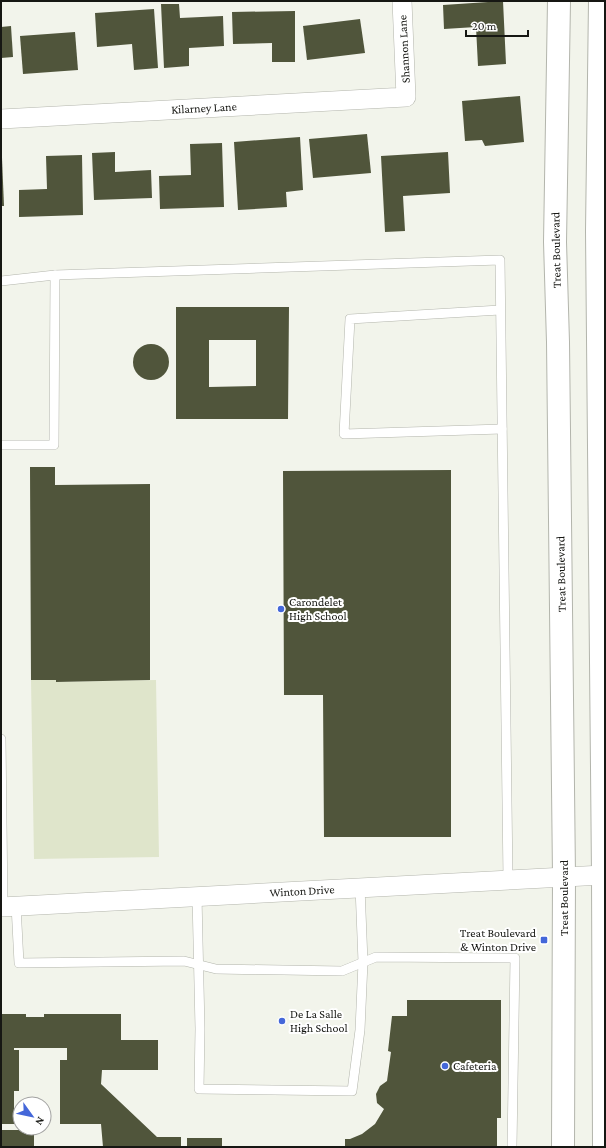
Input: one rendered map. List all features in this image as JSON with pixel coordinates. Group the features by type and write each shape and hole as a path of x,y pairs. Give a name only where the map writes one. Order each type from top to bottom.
{"main road":[{"name":"Treat Boulevard","path":"559,1 555,242 558,342 564,876 563,1147"},
{"path":"600,1 597,230 604,1147"}],"street":[{"name":"Shannon Lane","path":"402,1 406,97"},
{"name":"Kilarney Lane","path":"1,119 406,97"},
{"name":"Winton Drive","path":"6,906 603,875"}],"lane":[{"path":"1,281 55,275 500,260 508,880"},
{"path":"1,445 54,445 55,275"},
{"path":"500,310 350,319 344,434 502,429"},
{"path":"1,739 6,906 19,963 184,961 216,969 342,971 376,957 515,958 512,1147"},
{"path":"197,896 200,1089 352,1091 360,1030 363,962 360,887"}],"green space":[{"path":"31,680 56,680 57,682 156,680 159,857 34,859"}],"building":[{"path":"503,1 506,64 478,66 476,27 444,29 443,5"},
{"path":"161,4 179,4 180,18 223,16 224,46 189,48 189,66 164,68"},
{"path":"154,9 158,68 134,70 132,44 97,47 95,13"},
{"path":"295,11 295,62 272,62 272,43 233,44 232,12"},
{"path":"360,19 365,53 307,60 303,26"},
{"path":"11,26 13,57 1,58 1,27"},
{"path":"75,32 78,70 23,74 20,36"},
{"path":"520,96 524,142 485,146 482,140 465,141 462,101"},
{"path":"367,134 371,173 313,178 309,139"},
{"path":"300,137 303,190 286,192 287,207 238,210 234,142"},
{"path":"222,143 224,207 160,209 159,176 191,175 190,144"},
{"path":"115,152 115,172 151,170 152,198 94,200 92,153"},
{"path":"448,152 450,193 403,196 405,231 385,232 381,156"},
{"path":"82,155 83,215 19,217 19,190 47,189 46,156"},
{"path":"2,158 4,206 1,206"},
{"path":"176,307 289,307 288,419 176,419","holes":["209,340 256,340 256,386 209,387"]},
{"path":"151,344 161,347 166,352 169,362 166,372 161,377 151,380 141,377 136,372 133,362 136,352 141,347"},
{"path":"30,467 55,467 55,485 150,484 150,680 56,682 56,680 31,680"},
{"path":"451,470 451,837 324,837 323,695 284,695 283,471"},
{"name":"Cafeteria","path":"407,1000 501,1000 501,1118 497,1118 497,1147 345,1147 345,1139 350,1139 362,1134 375,1124 384,1109 377,1103 376,1094 380,1086 387,1081 391,1052 388,1051 392,1016 407,1016"},
{"path":"1,1014 26,1014 26,1017 44,1017 44,1014 121,1014 121,1040 158,1040 158,1070 102,1070 101,1084 157,1137 181,1137 181,1147 103,1147 101,1124 60,1124 60,1060 67,1060 67,1048 14,1048 14,1050 19,1050 19,1091 14,1091 14,1096 12,1096 12,1124 1,1124"},
{"path":"1,1130 12,1130 12,1136 34,1136 34,1147 1,1147"},
{"path":"187,1138 222,1138 222,1147 187,1147"}],"place":[{"name":"Carondelet High School","path":"281,609"},
{"name":"Treat Boulevard & Winton Drive","path":"544,940"},
{"name":"De La Salle High School","path":"282,1021"},
{"name":"Cafeteria","path":"445,1066"}]}
